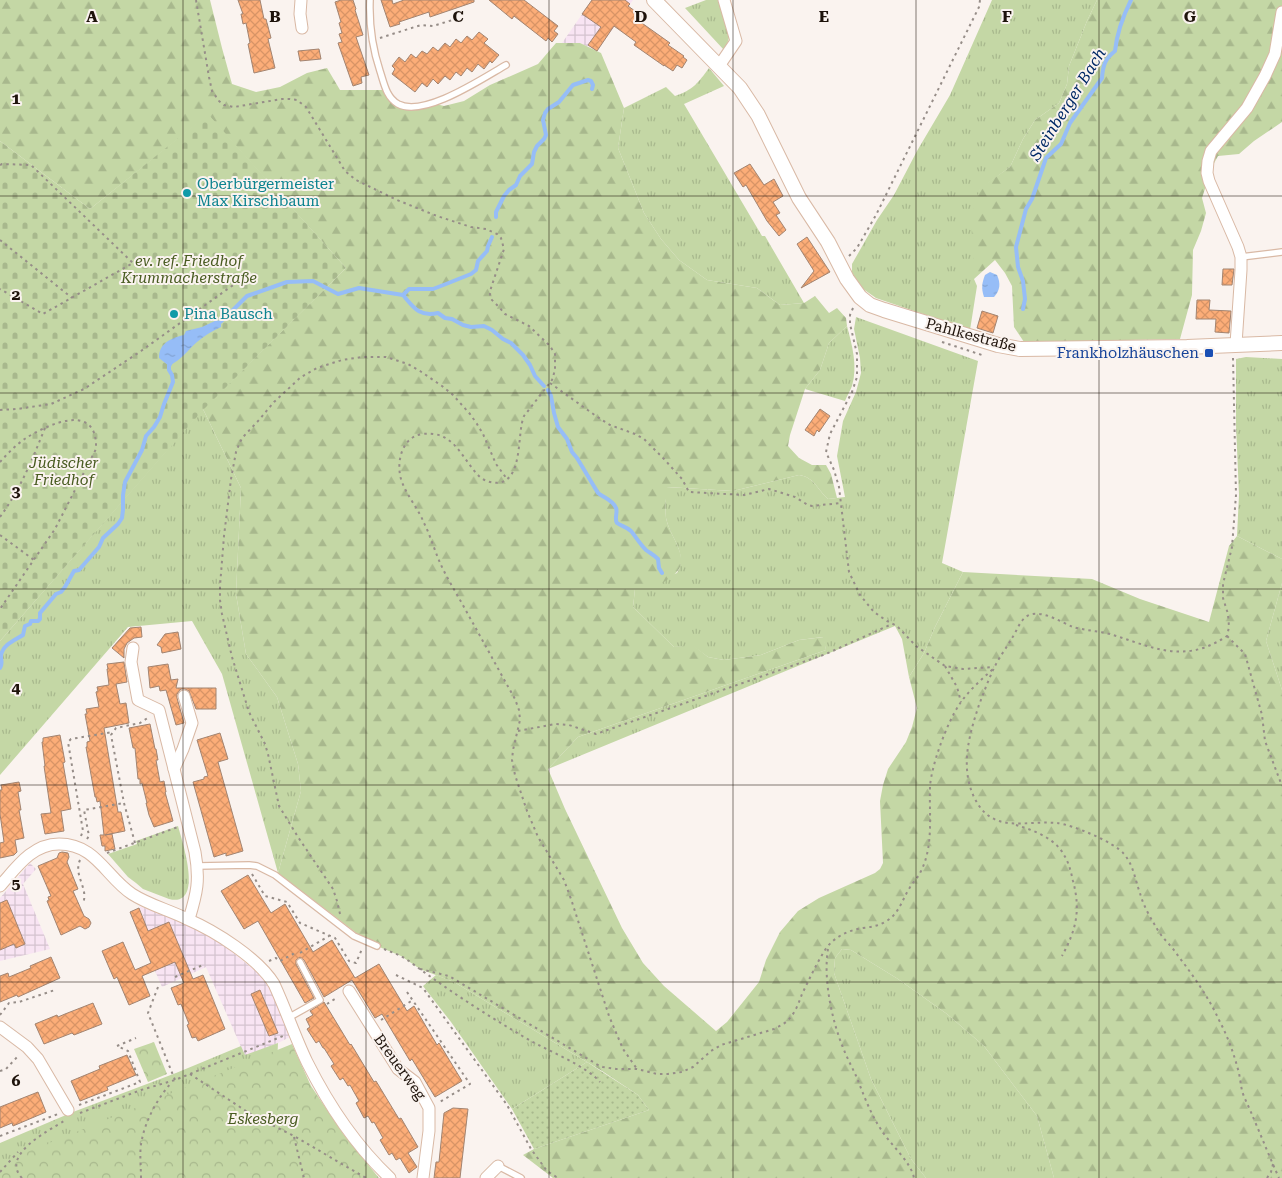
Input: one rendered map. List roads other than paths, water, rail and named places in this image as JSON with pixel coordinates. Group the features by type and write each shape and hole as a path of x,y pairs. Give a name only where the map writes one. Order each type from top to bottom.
{"street":[{"path":"301,0 302,28"},
{"name":"Pahlkestraße","path":"654,0 740,88 758,115 799,198 828,242 847,279 860,298 870,305 1010,348 1020,349 1187,348 1235,350 1282,343"},
{"path":"719,66 736,41 724,0"},
{"path":"1235,350 1241,257 1209,181 1207,173 1208,161 1211,152 1247,108 1265,76 1275,54 1282,12"},
{"path":"133,648 132,662 138,700 159,710 198,866 196,896 189,919"},
{"path":"174,769 192,724 184,696"},
{"path":"0,886 19,864 38,849 45,846 60,844 85,851 130,893 143,901 189,919 221,937 251,958 268,974 274,984 307,1062 327,1099 355,1140 390,1178"},
{"name":"Breuerweg","path":"349,991 398,1069 415,1082 430,1108 423,1178"},
{"path":"0,1027 28,1047 42,1063 68,1110"},
{"path":"486,1178 498,1166"}],"lane":[{"path":"370,0 369,25 375,58 386,90 399,105 408,107 424,105 449,97 506,65"},
{"path":"1241,257 1282,252"},
{"path":"198,866 257,866 275,875 354,936 377,946"},
{"path":"288,1018 320,1000 300,962"},
{"path":"498,1166 521,1178"}],"water":[{"path":"990,272 997,275 999,289 994,297 984,297 983,281 985,275"},
{"path":"217,320 221,322 221,327 200,340 181,358 169,366 159,358 161,348 167,342 184,335 186,331 202,327"}],"waterway":[{"name":"Steinberger Bach","path":"1023,309 1025,299 1023,281 1018,267 1016,247 1026,209 1032,199 1046,158 1061,144 1070,123 1102,78 1105,63 1115,51 1121,24 1131,0"},
{"path":"496,217 496,212 504,196 516,185 520,176 532,164 534,152 546,135 543,120 545,113 559,102 573,85 588,80 593,85 592,89"},
{"path":"403,295 409,289 433,289 471,274 476,270 478,261 487,251 492,237"},
{"path":"218,324 247,296 287,282 313,281 338,294 359,288 403,295 414,307 426,314 438,313 463,325 471,327 484,326 492,330 511,343 523,355 535,376 544,386"},
{"path":"0,668 4,649 9,643 23,635 25,626 30,624 31,621 38,621 40,619 40,613 56,594 61,592 74,571 79,570 99,547 103,538 122,518 125,482 142,450 146,436 160,417 173,382 169,370 171,362"},
{"path":"548,390 558,427 567,439 572,452 598,493 615,505 617,523 628,528 646,550 658,559 659,568 662,573"}],"place":[{"name":"Oberbürgermeister Max Kirschbaum","path":"187,193"},
{"name":"Pina Bausch","path":"174,314"},
{"name":"Frankholzhäuschen","path":"1209,353"}],"park label":[{"name":"ev. ref. Friedhof Krummacherstraße","path":"189,270"},
{"name":"Jüdischer Friedhof","path":"64,472"},
{"name":"Eskesberg","path":"263,1119"}]}
